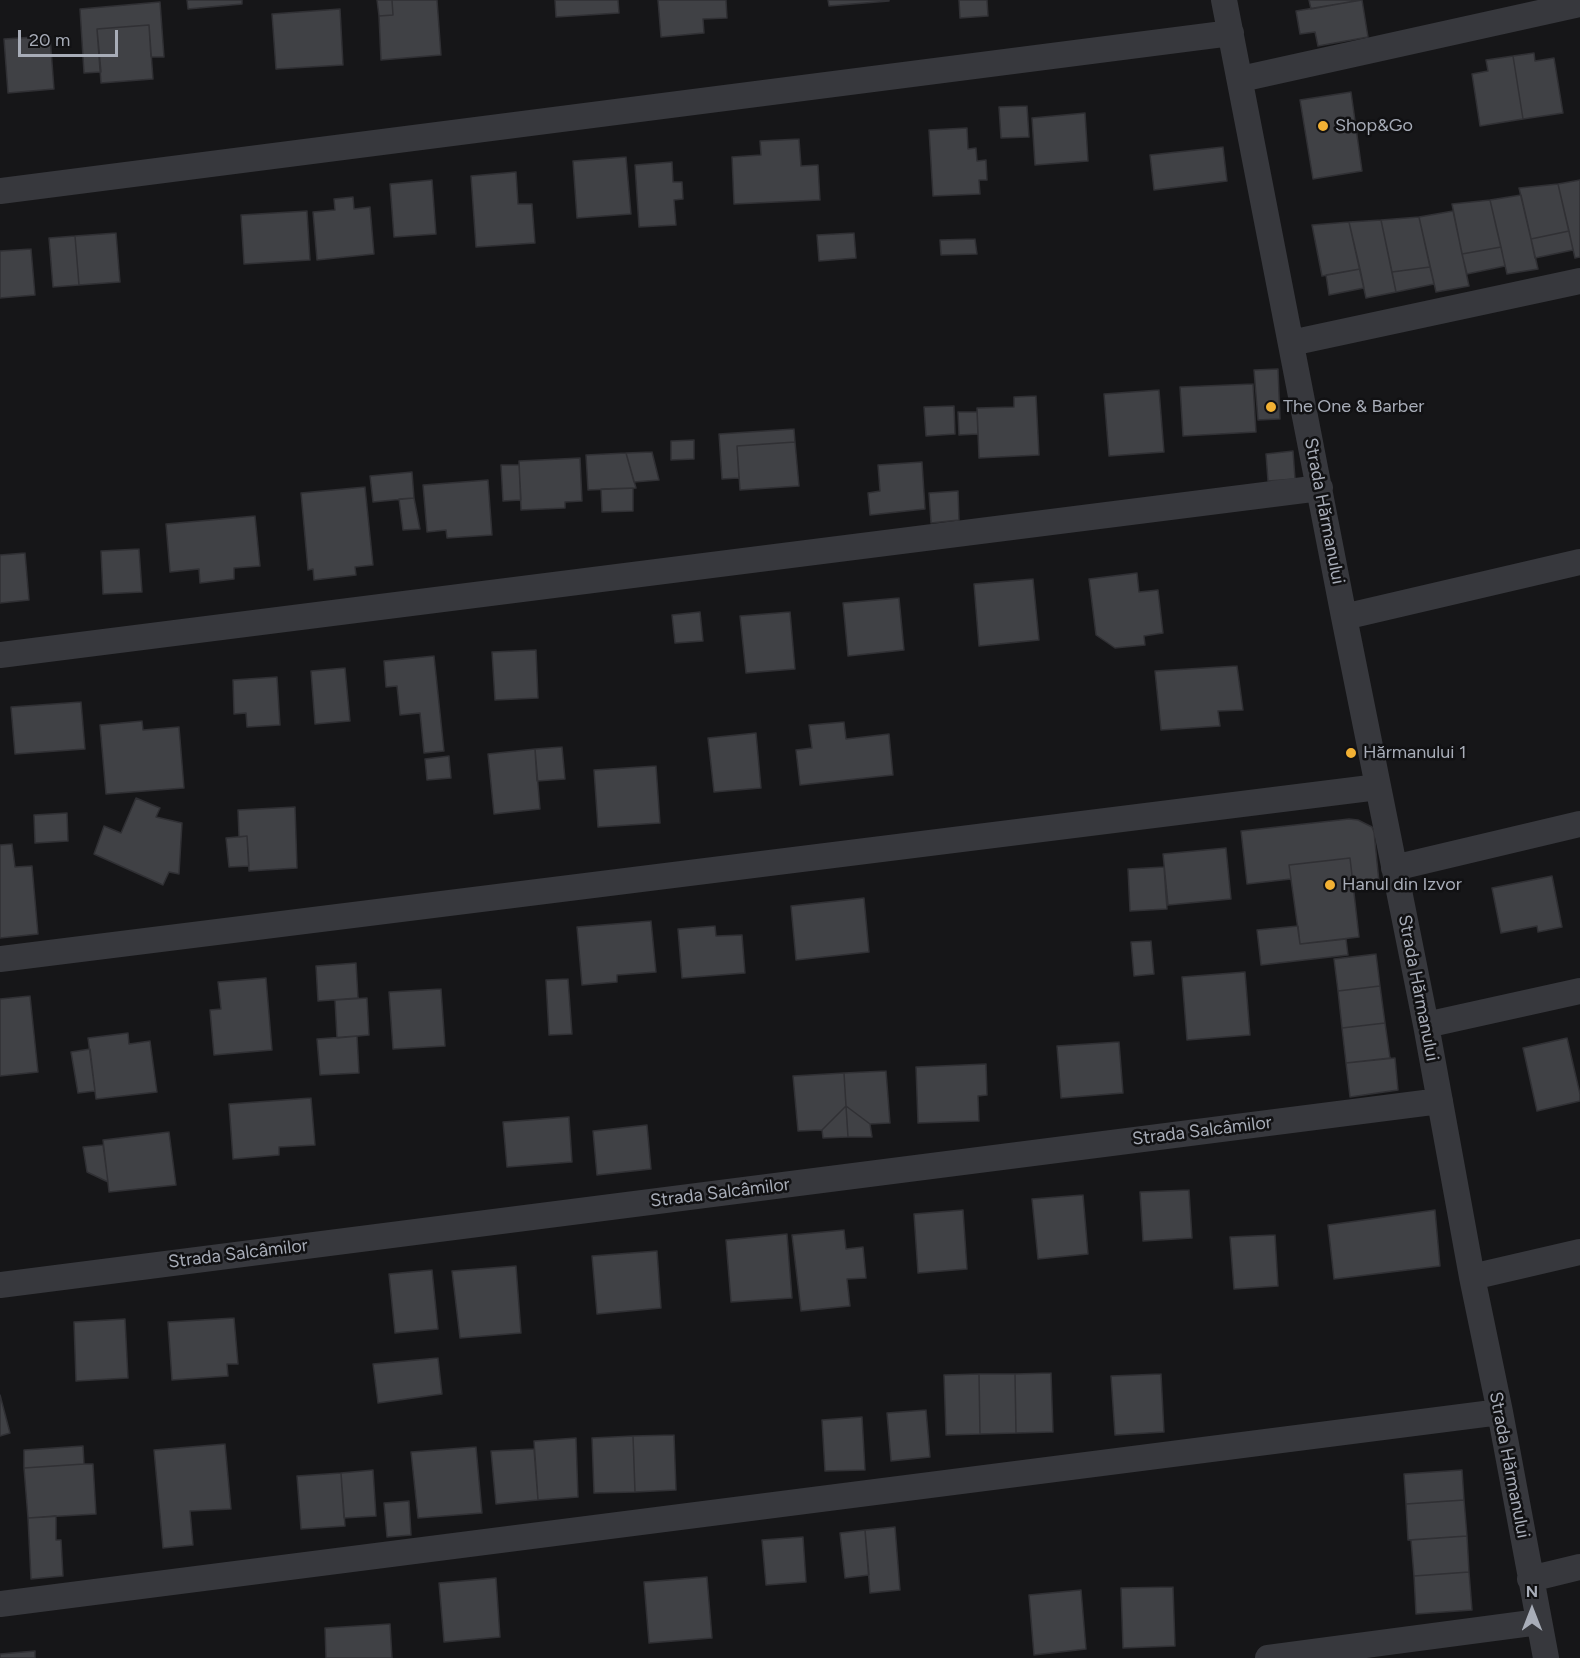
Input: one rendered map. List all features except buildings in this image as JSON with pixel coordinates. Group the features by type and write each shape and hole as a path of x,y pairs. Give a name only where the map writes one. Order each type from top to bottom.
{"street":[{"name":"Strada Hărmanului","path":"1224,0 1426,1025 1546,1658"},
{"path":"1241,79 1580,4"},
{"path":"0,190 1231,33"},
{"path":"1291,343 1580,281"},
{"path":"0,655 1320,488"},
{"path":"1344,617 1580,562"},
{"path":"0,959 1378,787"},
{"path":"1394,868 1580,824"},
{"path":"1426,1025 1580,991"},
{"name":"Strada Salcâmilor","path":"0,1285 1440,1101"},
{"path":"1472,1277 1580,1252"},
{"path":"0,1604 1500,1412"},
{"path":"1530,1579 1580,1567"},
{"path":"1268,1658 1539,1622"}],"place":[{"name":"Shop&Go","path":"1323,126"},
{"name":"The One & Barber","path":"1271,407"},
{"name":"Hărmanului 1","path":"1351,753"},
{"name":"Hanul din Izvor","path":"1330,885"}]}
